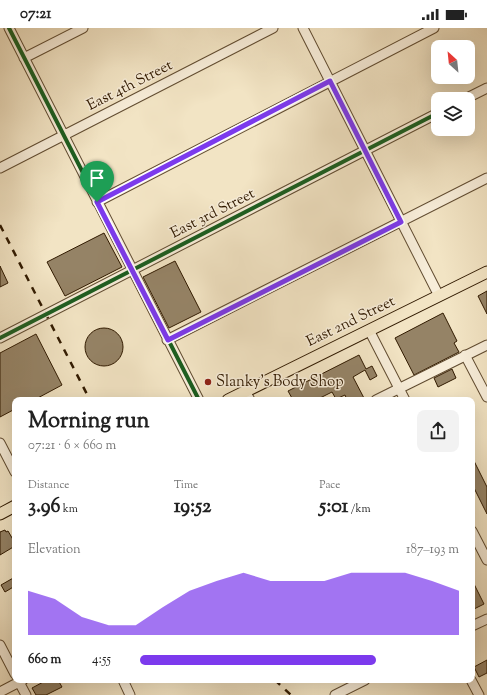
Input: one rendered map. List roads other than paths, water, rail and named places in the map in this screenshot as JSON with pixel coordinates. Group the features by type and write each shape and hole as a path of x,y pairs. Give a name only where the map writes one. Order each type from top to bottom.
{"main road":[{"name":"East 2nd Street","path":"248,396 369,330 487,272"},
{"path":"0,514 12,508"}],"street":[{"path":"9,28 196,397"},
{"path":"24,58 83,28"},
{"name":"East 4th Street","path":"0,168 273,28"},
{"path":"303,28 439,296"},
{"path":"97,202 434,28"},
{"path":"475,94 487,88"},
{"name":"East 3rd Street","path":"0,338 431,116"},
{"path":"168,340 487,178"},
{"path":"369,330 404,397"},
{"path":"382,397 487,345"},
{"path":"465,355 487,397"},
{"path":"0,443 12,466"},
{"path":"475,537 487,560"},
{"path":"475,625 487,619"},
{"path":"0,645 12,666"},
{"path":"0,692 13,683"},
{"path":"21,683 26,695"},
{"path":"124,683 130,695"},
{"path":"335,695 359,683"},
{"path":"473,683 479,695"}],"railway":[{"path":"0,225 88,397"},
{"path":"278,683 291,695"}],"place":[{"name":"Slanky's Body Shop","path":"208,382"}]}
